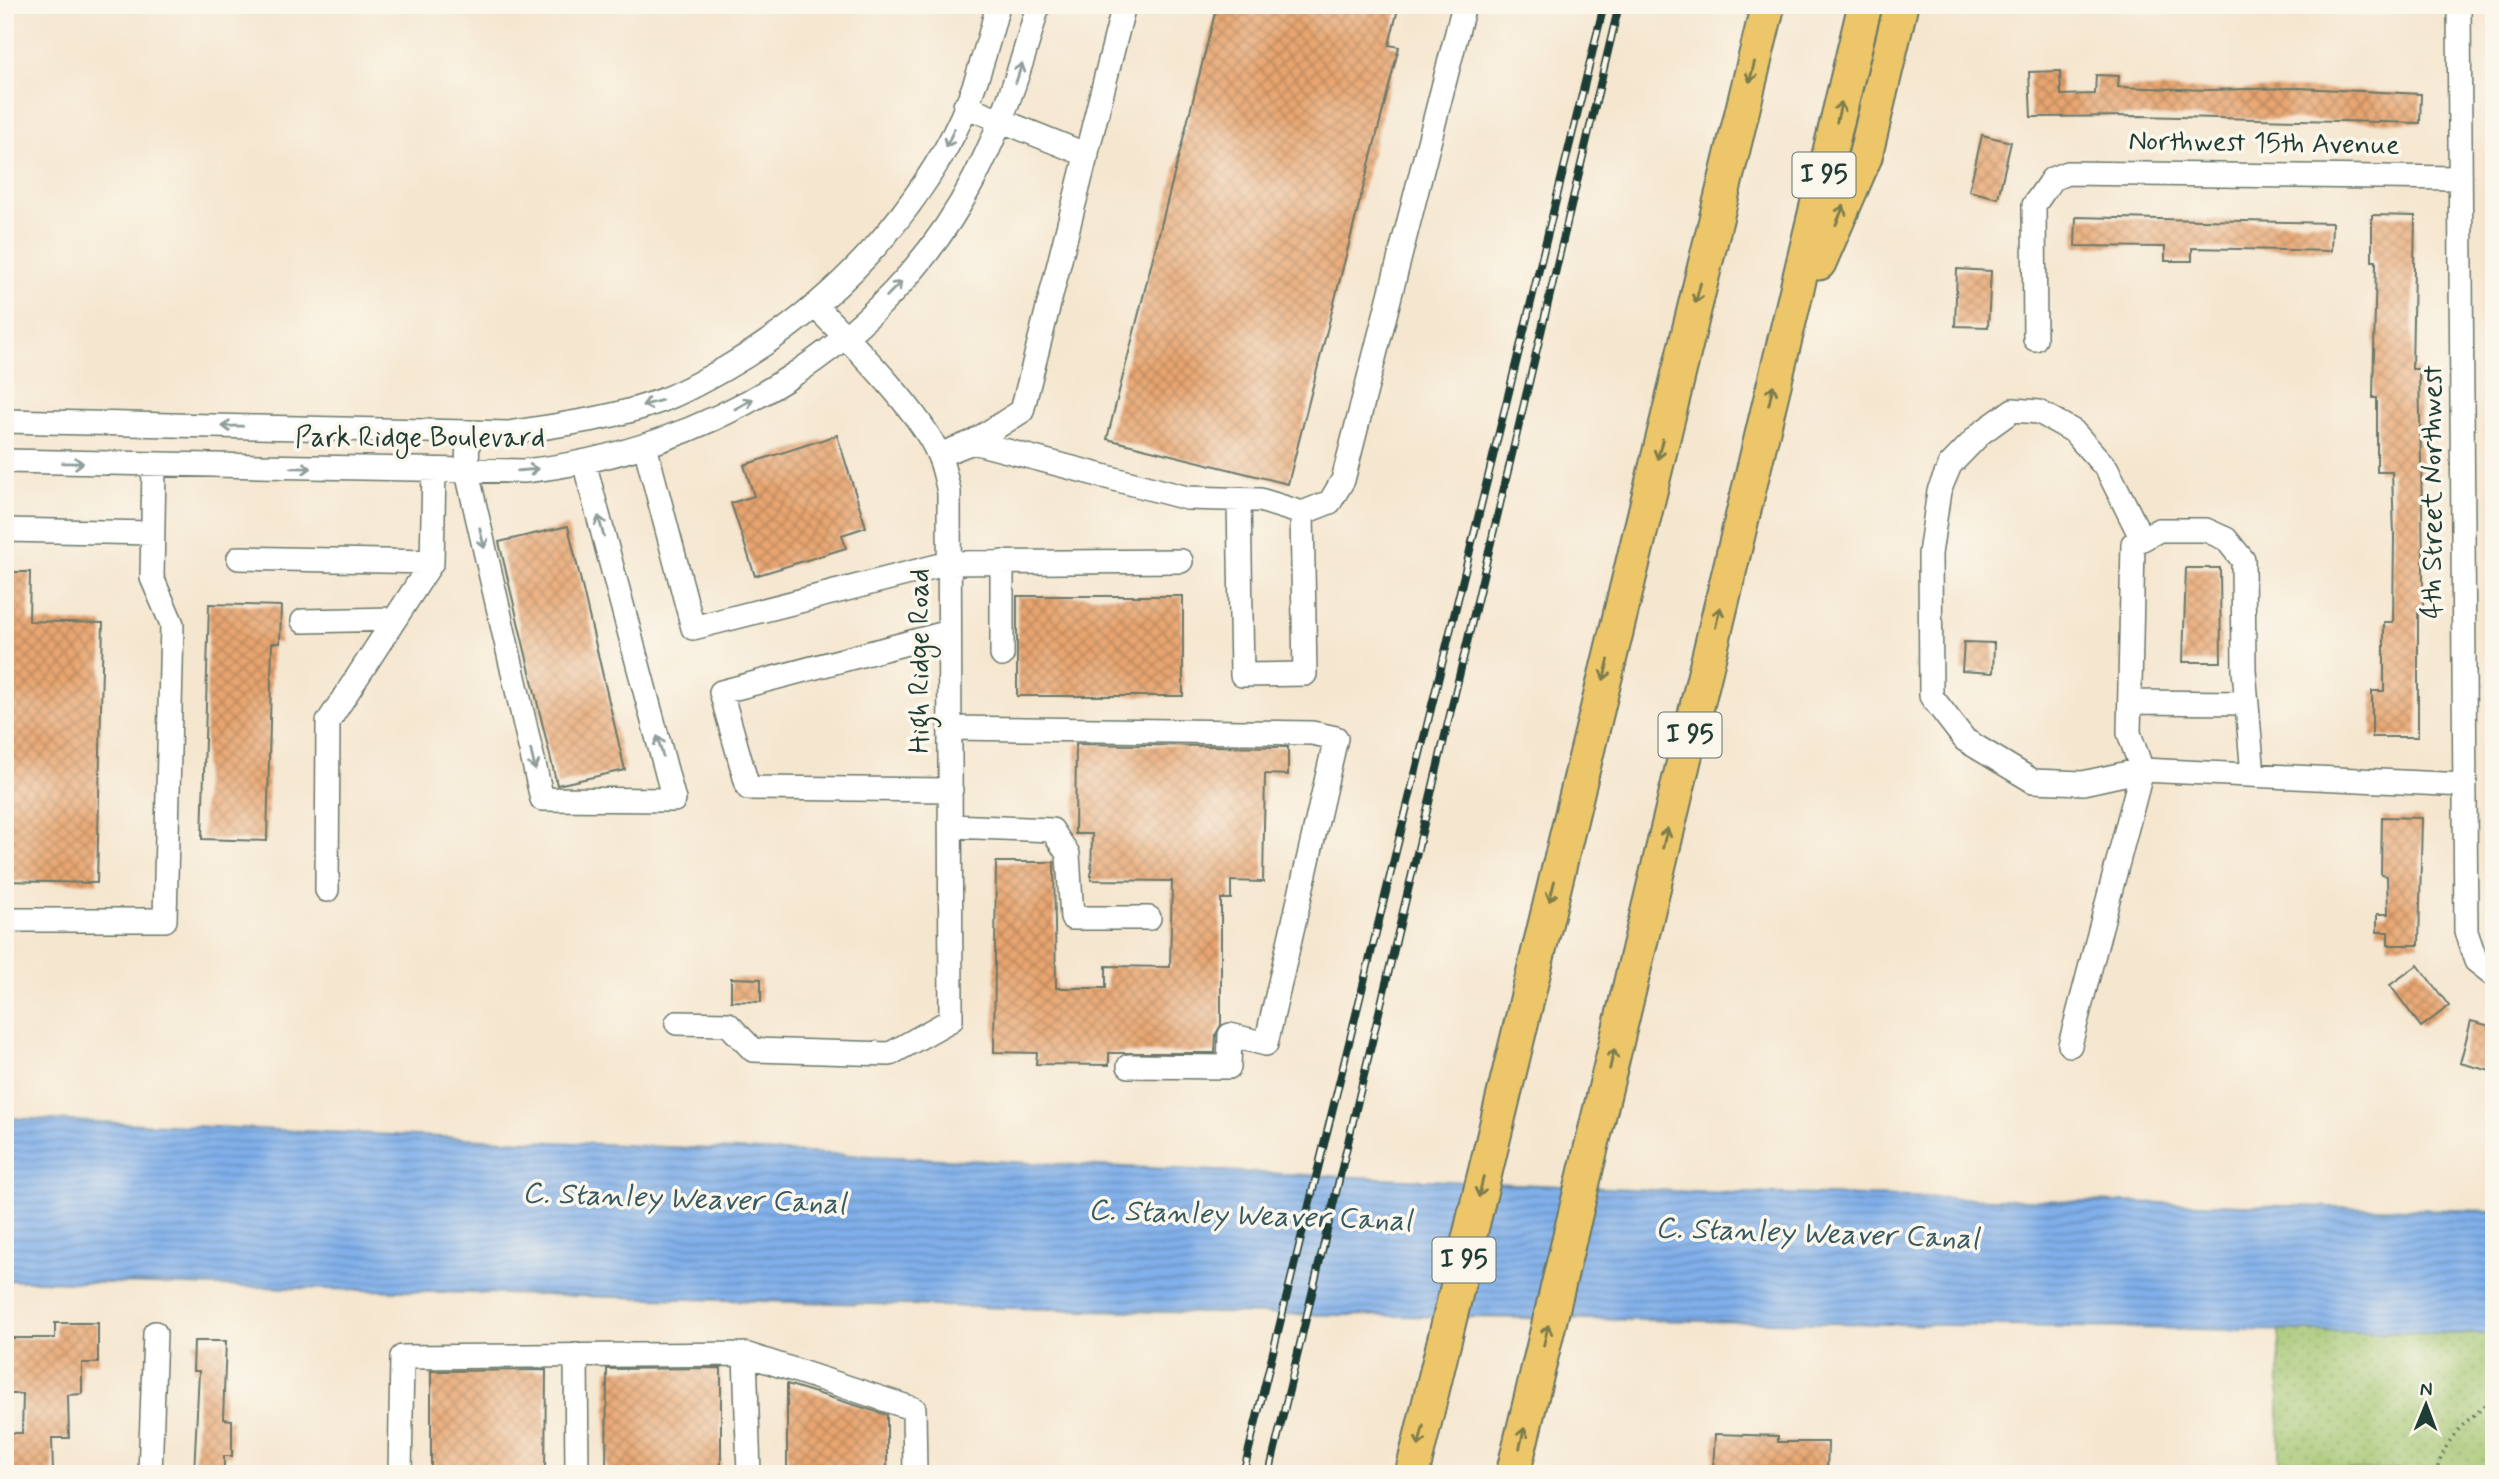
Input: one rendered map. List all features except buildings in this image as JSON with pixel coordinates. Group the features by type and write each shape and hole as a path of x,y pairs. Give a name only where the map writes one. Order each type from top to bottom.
{"highway":[{"name":"I 95","path":"1412,1474 1768,5"},
{"name":"I 95","path":"1513,1474 1865,5"},
{"path":"1783,345 1865,157 1901,5"}],"street":[{"path":"816,307 859,266 893,227 946,148 965,106 998,5"},
{"path":"845,336 899,284 933,244 974,180 1015,88 1038,5"},
{"path":"939,455 973,442 1023,411 1124,5"},
{"path":"973,442 1187,498 1260,500 1301,513 1330,502 1343,480 1464,5"},
{"name":"4th Street Northwest","path":"2459,5 2466,932 2476,961 2491,973"},
{"path":"965,106 1087,155"},
{"name":"Northwest 15th Avenue","path":"2035,339 2034,205 2041,191 2052,180 2067,173 2082,170 2460,178"},
{"name":"High Ridge Road","path":"677,1023 728,1024 753,1050 890,1054 951,1020 949,492 939,455 918,421 845,336 816,307"},
{"name":"Park Ridge Boulevard","path":"5,421 509,433 586,421 660,401 745,357 816,307"},
{"name":"Park Ridge Boulevard","path":"5,461 524,471 584,462 645,446 739,407 781,382 845,336"},
{"path":"2142,539 2107,469 2073,431 2039,412 2013,410 1981,433 1950,465 1939,491 1930,554 1931,696 1965,740 2033,781 2083,783 2142,770 2465,785"},
{"path":"468,432 467,472 542,799 674,800 584,462"},
{"path":"645,446 694,628 949,563 1181,561"},
{"path":"5,920 165,920 172,624 152,578 154,465"},
{"path":"327,890 328,722 432,562 434,471"},
{"path":"1239,500 1242,675 1305,674 1301,513"},
{"path":"5,530 152,533"},
{"path":"2070,1045 2142,770 2129,733 2133,544 2159,530 2206,530 2226,539 2243,560 2246,702 2253,775"},
{"path":"239,558 432,562"},
{"path":"1002,562 1002,655"},
{"path":"303,621 395,620"},
{"path":"949,632 721,692 748,788 951,790"},
{"path":"2130,702 2246,702"},
{"path":"950,728 1312,733 1336,738 1266,1044 1230,1035 1229,1067 1129,1066"},
{"path":"951,826 1052,831 1068,854 1072,918 1149,918"},
{"path":"150,1474 155,1333"},
{"path":"746,1354 749,1474"},
{"path":"400,1474 402,1357 746,1354 914,1409 915,1474"},
{"path":"576,1355 577,1474"}],"path":[{"path":"2437,1474 2441,1452 2466,1419 2494,1401"}],"green space":[{"path":"2279,1330 2494,1334 2494,1470 2457,1469 2456,1474 2400,1474 2400,1470 2279,1471"}],"water":[{"name":"C. Stanley Weaver Canal","path":"5,1118 1697,1192 2494,1211 2494,1334 1163,1312 5,1280"}],"railway":[{"path":"1243,1474 1604,5"},
{"path":"1269,1474 1619,5"}]}
